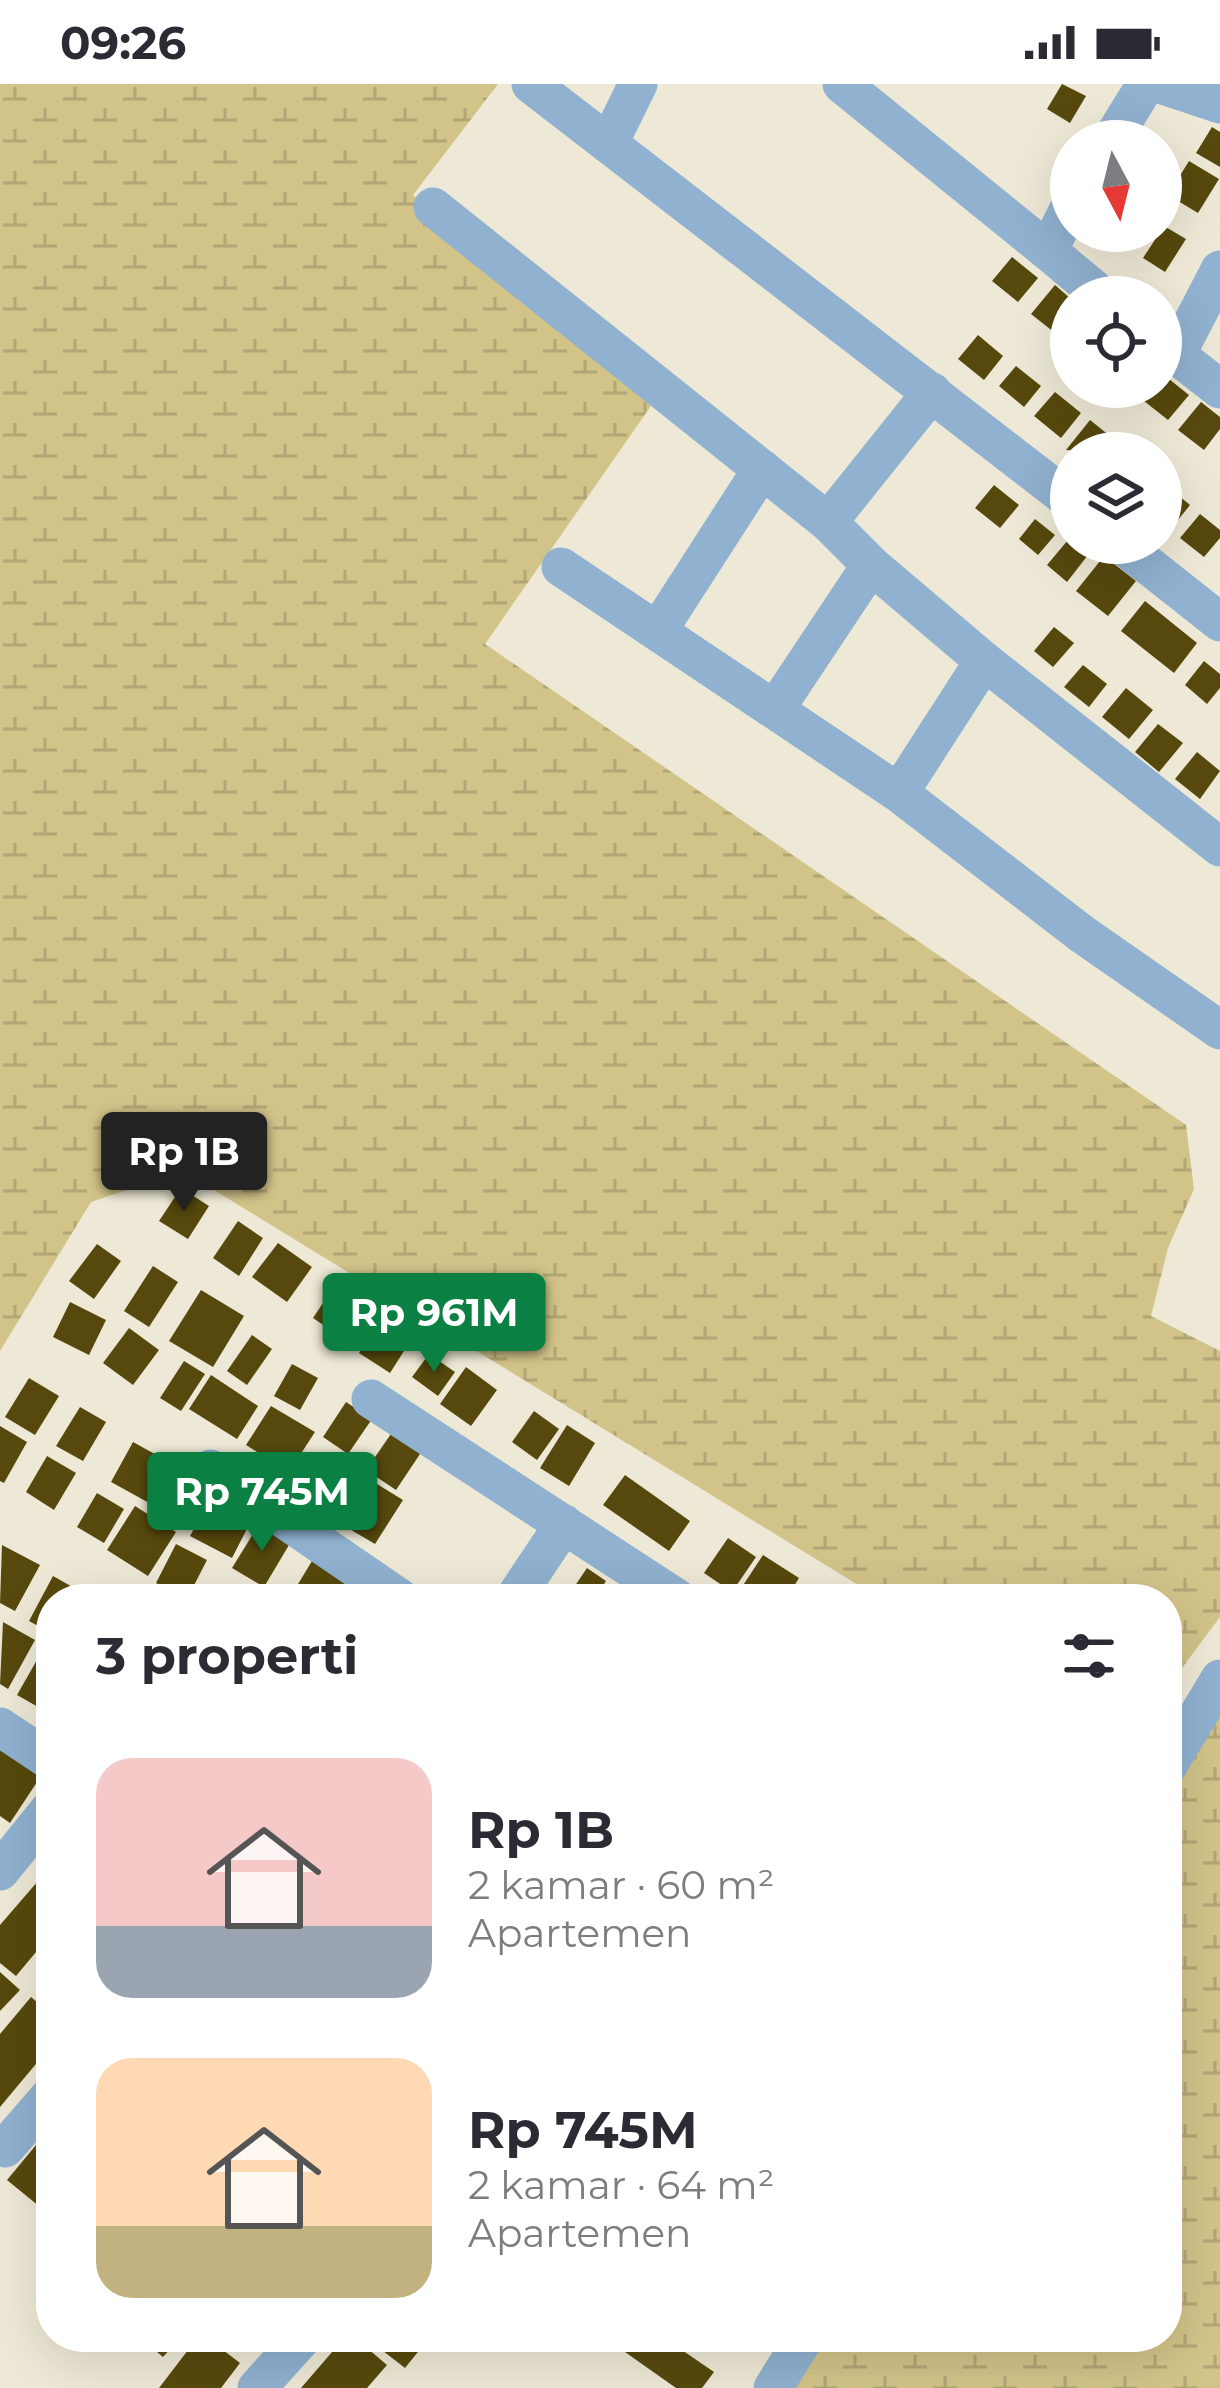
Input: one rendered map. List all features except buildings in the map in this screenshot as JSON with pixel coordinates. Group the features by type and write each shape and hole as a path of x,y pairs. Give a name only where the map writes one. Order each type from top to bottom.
{"street":[{"path":"531,84 1050,485"},
{"path":"610,141 638,84"},
{"path":"842,84 1078,276"},
{"path":"1124,120 1146,84"},
{"path":"1160,84 1220,104"},
{"path":"434,207 828,522 984,661 1220,847"},
{"path":"1048,251 1050,247"},
{"path":"1182,329 1220,270"},
{"path":"1182,359 1220,389"},
{"path":"828,522 932,392"},
{"path":"659,629 762,469"},
{"path":"1147,564 1220,622"},
{"path":"776,708 871,565"},
{"path":"561,566 898,793 1082,934 1220,1030"},
{"path":"898,793 984,661"},
{"path":"371,1399 655,1584"},
{"path":"211,1469 379,1584"},
{"path":"524,1584 563,1524"},
{"path":"1182,1742 1220,1679"},
{"path":"0,1726 36,1751"},
{"path":"0,1871 36,1827"},
{"path":"5,2148 36,2113"},
{"path":"257,2388 289,2352"},
{"path":"773,2388 796,2352"}],"green space":[{"path":"0,84 498,84 413,195 651,406 485,644 1186,1125 1194,1189 1168,1248 1151,1316 1220,1351 1220,1617 1182,1668 1182,1584 857,1584 183,1171 91,1202 0,1351"},
{"path":"1220,1715 1220,2388 792,2388 815,2352 1182,2352 1182,1775"}]}
